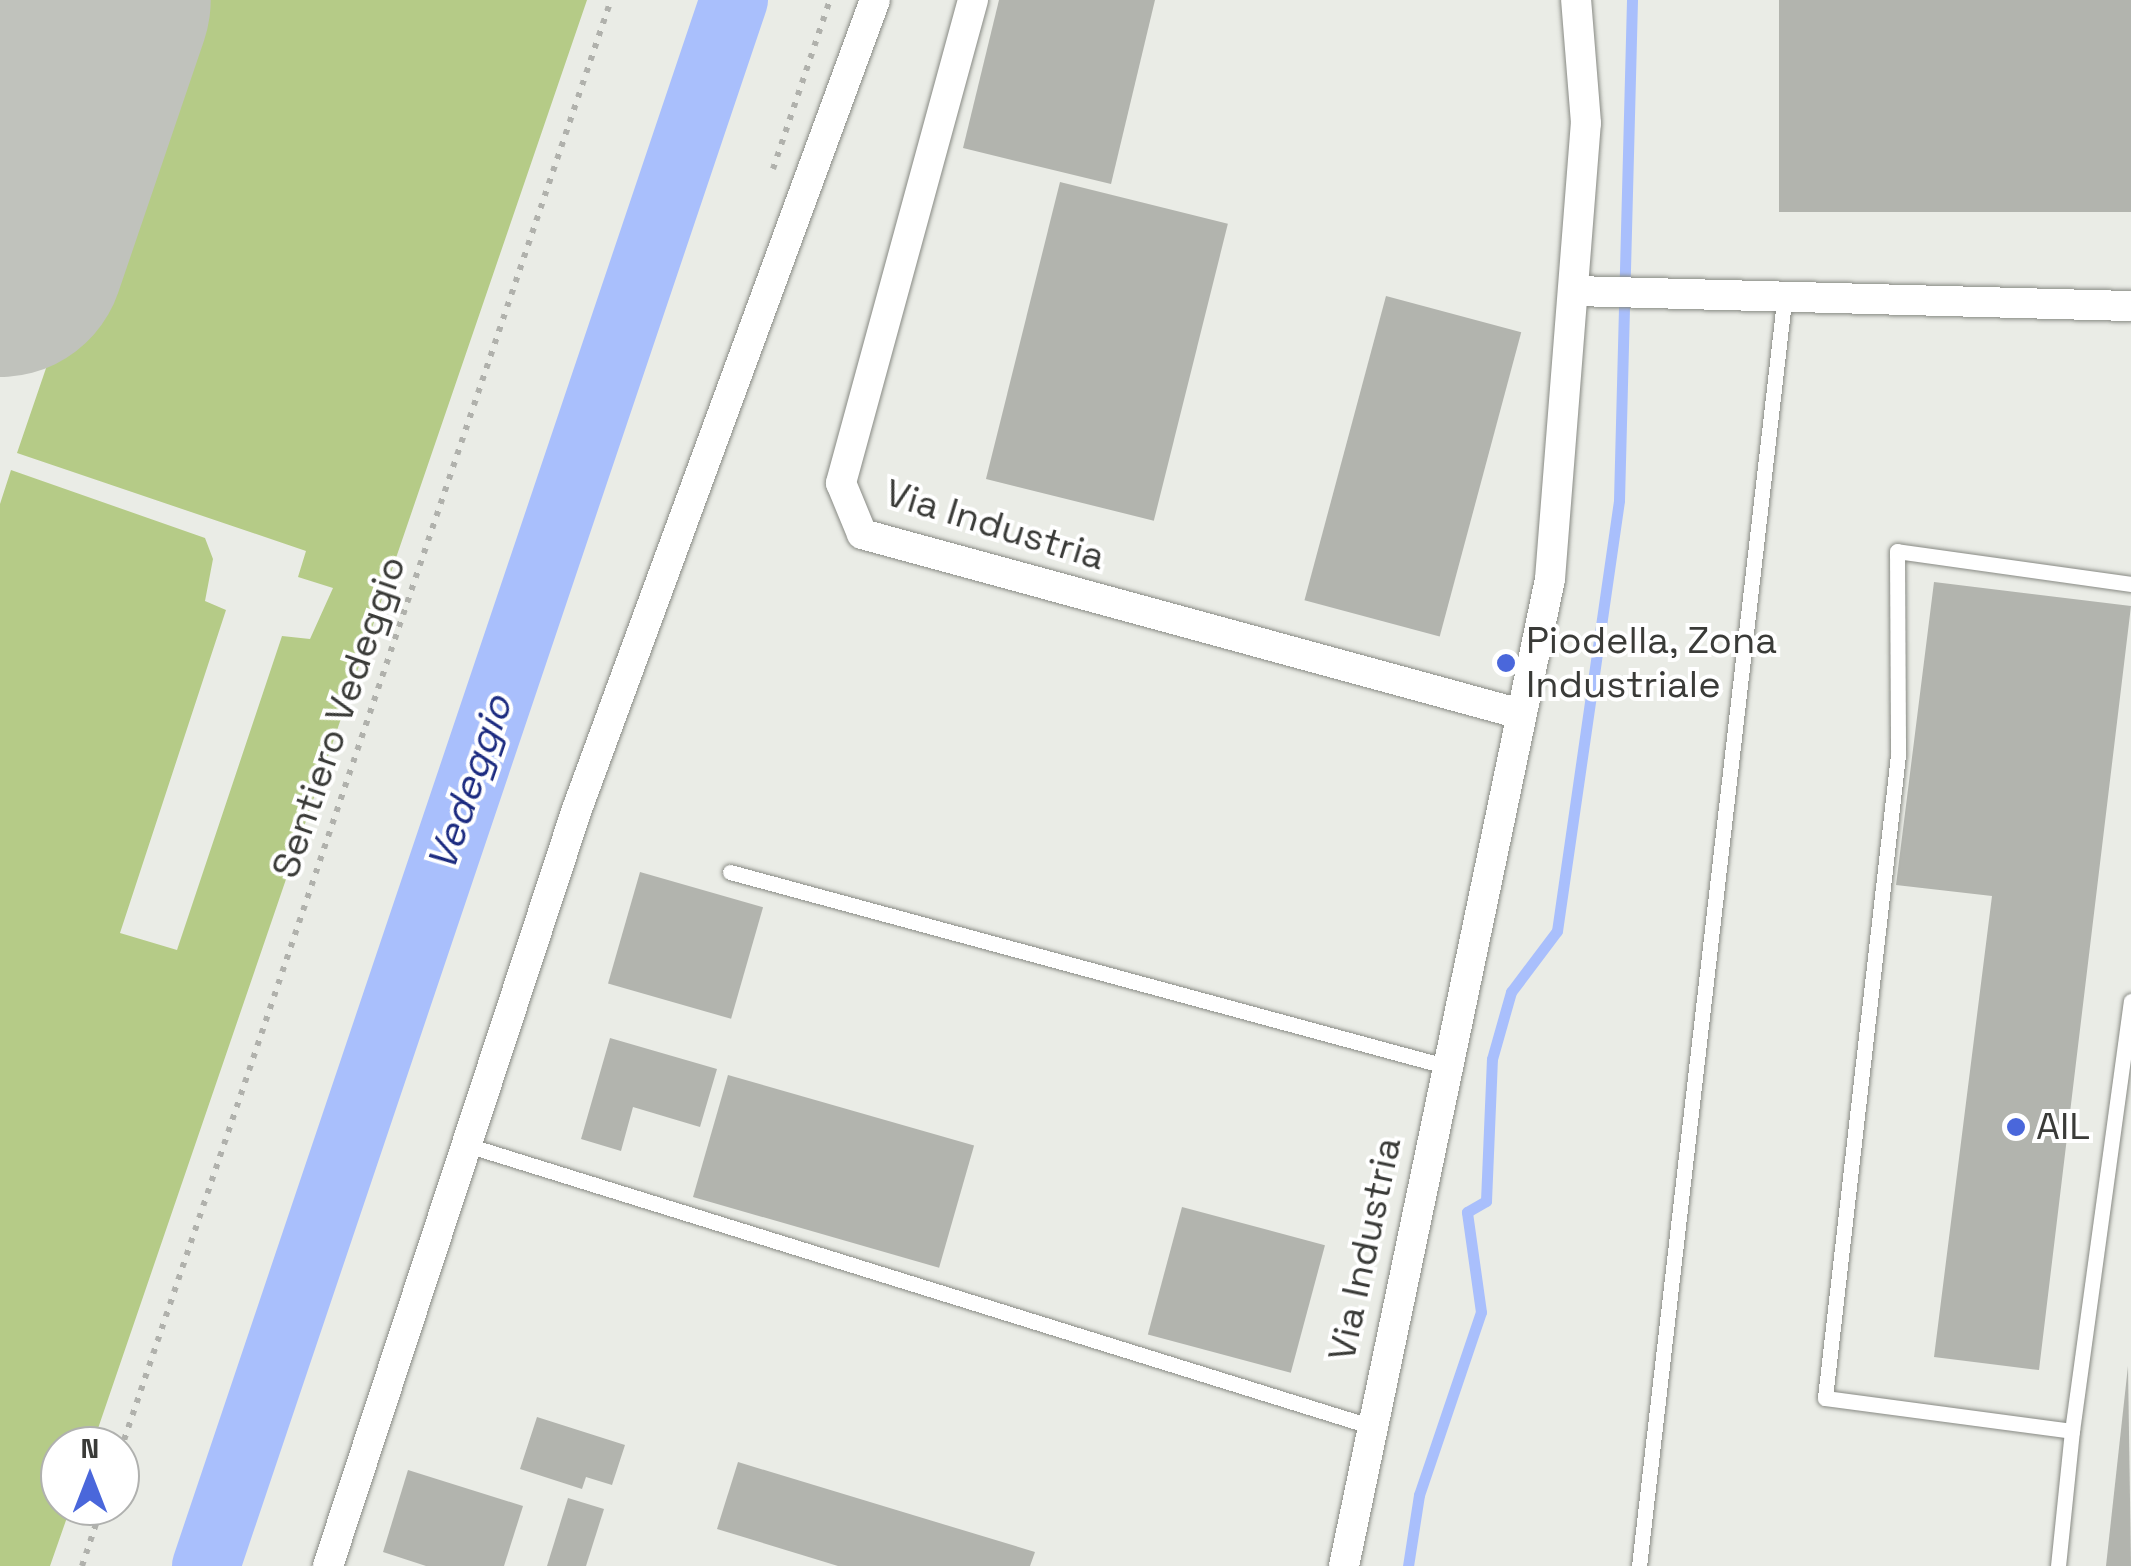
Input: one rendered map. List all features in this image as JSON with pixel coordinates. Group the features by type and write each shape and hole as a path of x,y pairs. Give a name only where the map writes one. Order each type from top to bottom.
{"street":[{"path":"328,1566 577,809 875,0"},
{"name":"Via Industria","path":"973,0 841,482 862,534 1521,714"},
{"name":"Via Industria","path":"1344,1566 1445,1066 1550,579 1586,123 1576,0"},
{"path":"1575,292 1651,298 2131,306"}],"lane":[{"path":"1639,1566 1784,301"},
{"path":"2072,1431 1825,1398 1898,755 1897,551 2131,584"},
{"path":"730,872 1445,1066"},
{"path":"2058,1566 2072,1431 2127,1066 2131,1001"},
{"path":"467,1145 1370,1426"}],"path":[{"name":"Sentiero Vedeggio","path":"129,1426 611,0"},
{"path":"82,1566 95,1526"}],"green space":[{"path":"172,0 587,0 99,1426 40,1426 40,1526 64,1526 50,1566 0,1566 0,504 11,470 205,538 213,559 205,601 226,610 120,933 177,950 282,636 310,639 333,588 298,577 306,551 17,453"}],"building":[{"path":"999,0 1155,0 1111,184 963,148"},
{"path":"1779,0 2131,0 2131,212 1779,212"},
{"path":"1060,182 1228,224 1154,521 986,479"},
{"path":"1386,296 1521,332 1440,637 1304,600"},
{"name":"AIL","path":"1934,582 2131,606 2039,1370 1934,1357 1992,896 1896,885"},
{"path":"640,872 763,907 731,1019 608,984"},
{"path":"610,1038 717,1069 700,1127 633,1107 621,1151 581,1139"},
{"path":"728,1075 974,1146 939,1268 693,1197"},
{"path":"1182,1207 1325,1245 1291,1373 1148,1335"},
{"path":"2128,1366 2131,1566 2106,1566"},
{"path":"537,1417 625,1445 612,1485 586,1477 582,1489 520,1469"},
{"path":"738,1462 1035,1552 1030,1566 838,1566 717,1529"},
{"path":"408,1470 523,1506 504,1566 426,1566 383,1552"},
{"path":"568,1498 604,1509 586,1566 547,1566"}],"waterway":[{"name":"Vedeggio","path":"206,1566 734,0"},
{"path":"1408,1566 1419,1495 1481,1312 1467,1212 1486,1201 1492,1059 1511,992 1557,931 1619,500 1632,0"}],"taxiway":[{"path":"0,50 48,30 76,0"},
{"path":"0,95 16,128 19,165 0,238"}],"runway":[{"path":"0,252 86,0"}],"place":[{"name":"Piodella, Zona Industriale","path":"1506,663"},
{"name":"AIL","path":"2016,1127"}]}
